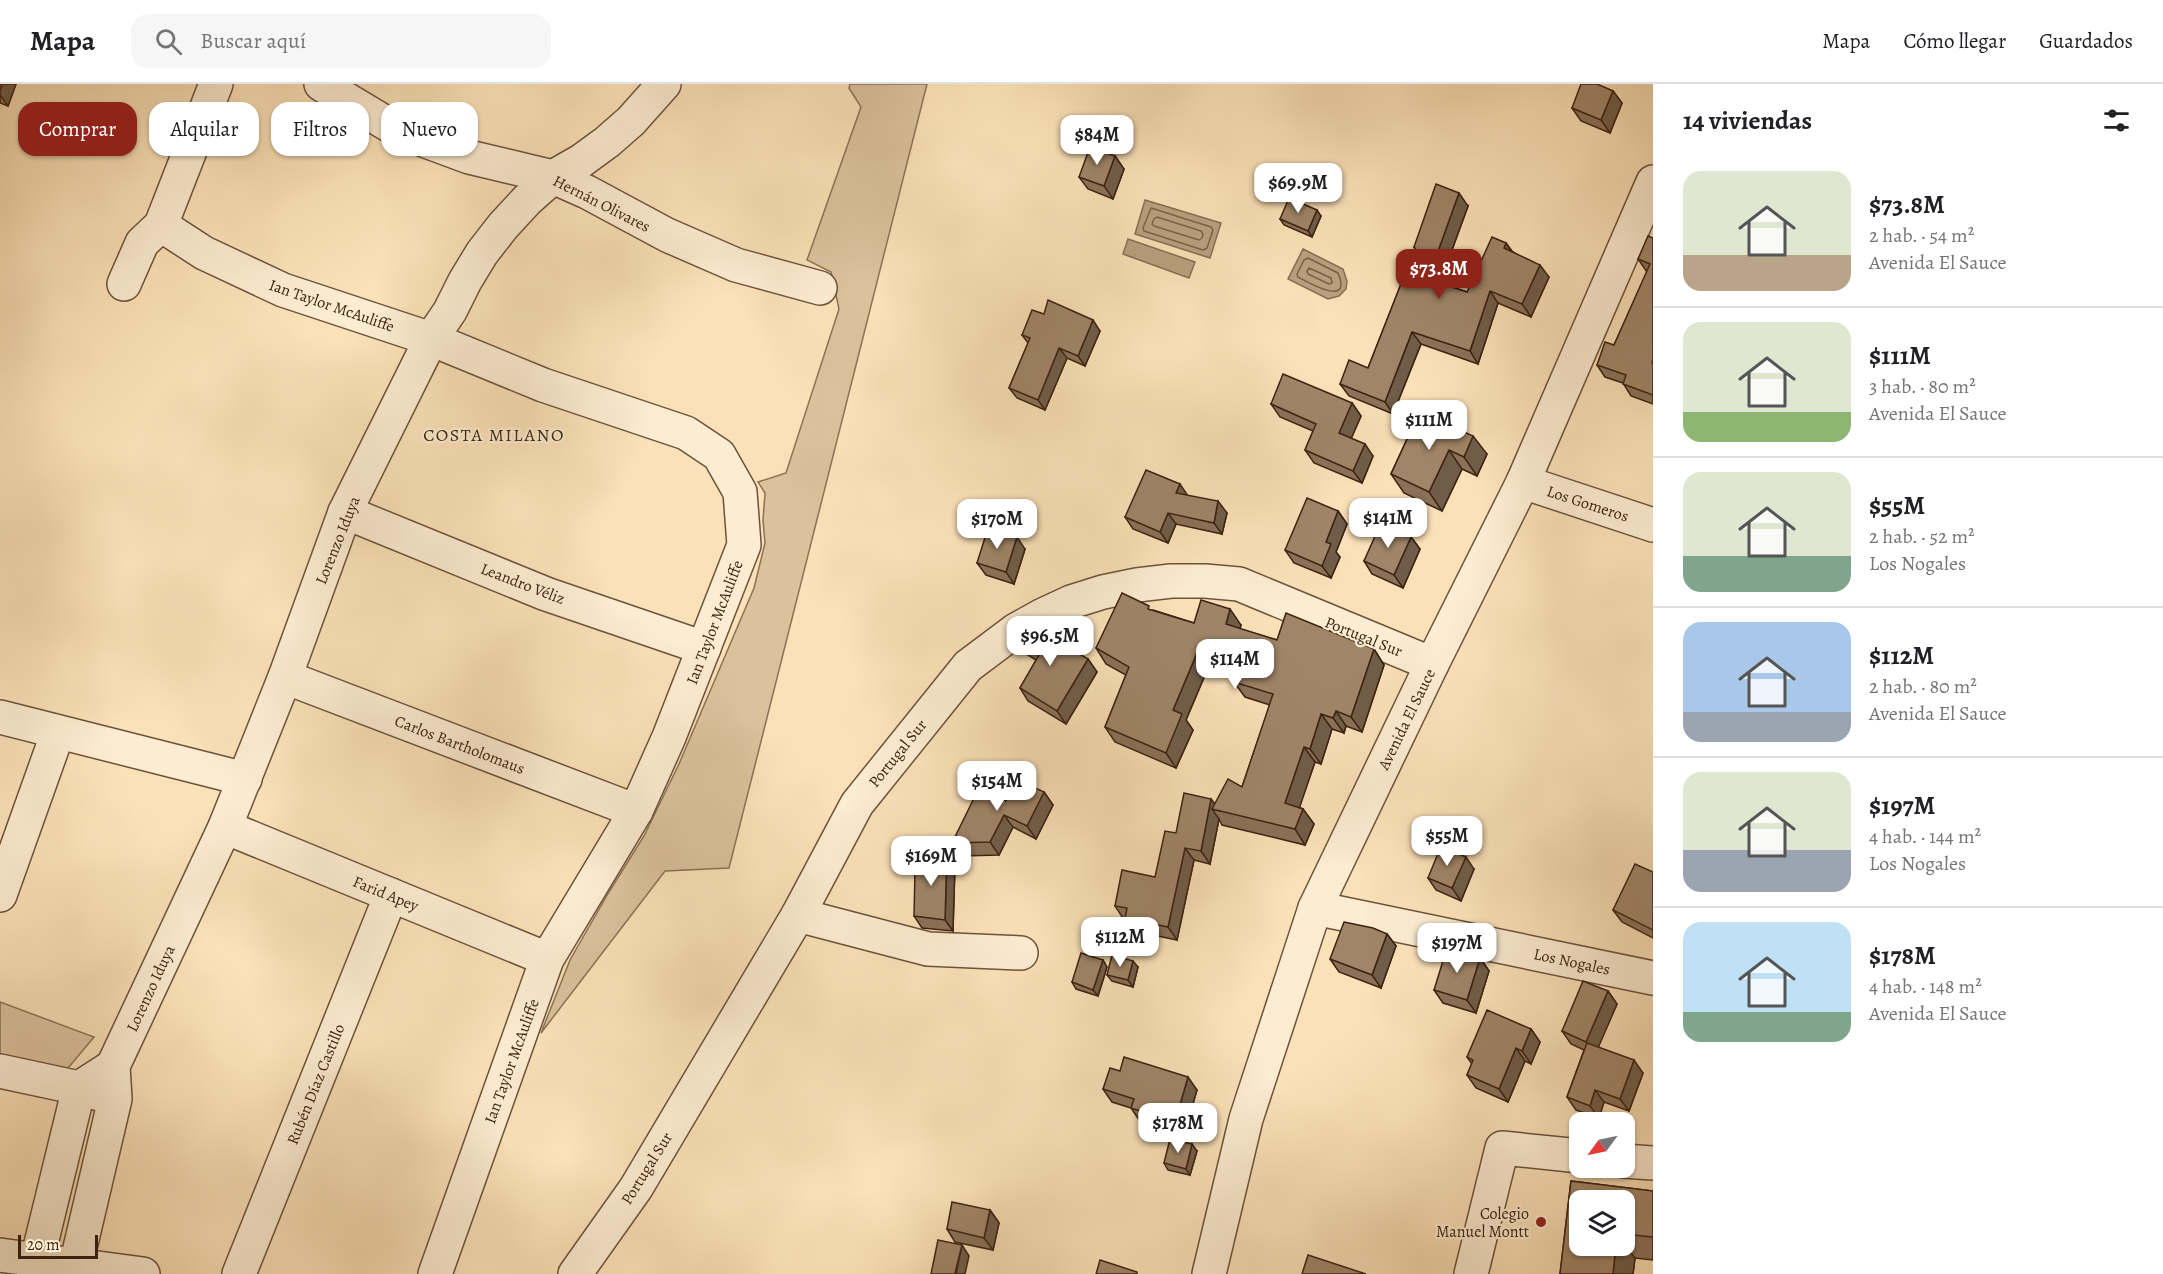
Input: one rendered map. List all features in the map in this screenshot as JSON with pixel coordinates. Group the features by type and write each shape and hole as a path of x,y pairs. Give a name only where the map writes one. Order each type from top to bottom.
{"street":[{"path":"123,284 142,243 161,225 216,84"},
{"name":"Hernán Olivares","path":"321,84 399,131 469,157 553,177 587,192 667,236 736,265 820,288"},
{"name":"Lorenzo Iduya","path":"76,1265 115,1099 113,1066 225,827 285,677 345,512 431,339 450,311 482,253 503,226 553,177 581,161 631,121 664,84"},
{"name":"Avenida El Sauce","path":"1209,1274 1246,1119 1315,908 1432,664 1523,482 1653,182"},
{"name":"Ian Taylor McAuliffe","path":"161,225 204,253 283,290 431,339 543,386 686,433 719,455 740,492 744,545 704,648 669,737 636,811 547,959 435,1274"},
{"name":"Los Gomeros","path":"1523,482 1653,525"},
{"name":"Leandro Véliz","path":"345,512 546,594 704,648"},
{"name":"Portugal Sur","path":"575,1274 636,1188 798,915 857,804 968,666 1016,630 1071,602 1103,592 1159,582 1205,581 1239,584 1432,664"},
{"name":"Carlos Bartholomaus","path":"285,677 636,811"},
{"path":"0,717 245,779"},
{"path":"0,895 58,732"},
{"name":"Farid Apey","path":"225,827 547,959"},
{"name":"Rubén Díaz Castillo","path":"239,1274 391,895"},
{"name":"Los Nogales","path":"1315,908 1653,978"},
{"path":"798,915 928,950 1020,953"},
{"path":"37,1260 79,1088 113,1066"},
{"path":"0,1071 79,1088 115,1099"},
{"path":"1471,1274 1502,1148 1569,1155"},
{"path":"1635,1162 1653,1164"},
{"path":"0,1256 141,1274"}],"shaded area":[{"path":"850,84 927,84 729,868 665,871 541,1033 570,960 644,836 679,764 754,588 765,543 763,520 765,493 758,482 786,473 839,309 831,272 807,260 861,107 849,88"},
{"path":"0,1002 94,1037 64,1073 0,1059"}],"water":[{"path":"1145,200 1221,223 1210,258 1135,234"},
{"path":"1128,239 1195,262 1189,278 1123,254"},
{"path":"1303,249 1343,269 1347,281 1346,289 1339,296 1328,299 1288,279"}],"building":[{"path":"1581,84 1597,84 1613,91 1601,120 1572,108"},
{"path":"1090,147 1115,156 1104,186 1079,177"},
{"path":"1436,184 1459,193 1428,279 1467,292 1492,237 1506,243 1504,248 1540,265 1522,304 1490,291 1470,351 1412,332 1385,402 1340,384 1349,360 1368,368 1415,248"},
{"path":"1289,198 1317,210 1308,231 1280,219"},
{"path":"1648,236 1653,238 1653,395 1623,384 1626,375 1597,365 1605,342 1614,345 1650,264 1638,259"},
{"path":"1048,300 1093,320 1078,356 1059,348 1038,400 1009,388 1030,338 1022,335 1032,310 1044,314"},
{"path":"1283,374 1352,403 1339,433 1365,444 1353,471 1305,450 1316,424 1271,404"},
{"path":"1420,411 1473,436 1464,457 1449,450 1429,492 1391,474"},
{"path":"1146,470 1180,484 1176,493 1218,501 1214,523 1168,513 1160,532 1125,517"},
{"path":"1307,498 1338,511 1326,542 1331,544 1322,566 1285,550"},
{"path":"1381,523 1411,537 1394,575 1364,561"},
{"path":"988,528 1017,537 1006,572 977,563"},
{"path":"1122,593 1149,606 1148,609 1194,623 1201,600 1230,609 1226,624 1277,640 1286,613 1374,649 1351,717 1336,711 1333,718 1321,714 1310,749 1304,747 1285,803 1303,809 1295,829 1212,809 1228,779 1242,787 1273,694 1234,682 1239,665 1197,653 1173,710 1182,714 1166,753 1105,727 1129,667 1096,648"},
{"path":"1032,625 1088,659 1057,711 1020,688 1039,655 1015,640 1020,632"},
{"path":"1017,779 1044,792 1027,826 1004,815 990,842 952,843 979,788 1006,801"},
{"path":"1184,793 1211,799 1201,851 1185,848 1168,927 1125,918 1127,908 1115,906 1122,870 1155,877 1165,831 1176,833"},
{"path":"1441,846 1466,857 1452,888 1428,878"},
{"path":"925,852 947,852 945,920 914,916 915,869 924,869"},
{"path":"1635,864 1653,872 1653,930 1613,910"},
{"path":"1344,922 1373,928 1387,934 1372,975 1330,959"},
{"path":"1447,948 1480,958 1467,1000 1434,990"},
{"path":"1081,953 1103,960 1093,990 1072,982"},
{"path":"1112,955 1133,961 1128,980 1107,975"},
{"path":"1583,981 1608,991 1586,1042 1562,1031"},
{"path":"1487,1010 1531,1029 1522,1051 1516,1048 1499,1089 1467,1075 1473,1060 1467,1057"},
{"path":"1587,1043 1634,1060 1620,1099 1595,1090 1590,1106 1567,1097"},
{"path":"1124,1057 1188,1077 1175,1122 1131,1108 1134,1099 1103,1089 1110,1068 1120,1071"},
{"path":"1170,1139 1192,1144 1186,1169 1164,1163"},
{"path":"1571,1181 1653,1191 1653,1237 1635,1235 1635,1190 1570,1190"},
{"path":"1569,1198 1569,1256 1615,1256 1613,1274 1560,1274"},
{"path":"952,1202 990,1210 984,1238 947,1229"},
{"path":"938,1240 962,1245 955,1273 958,1274 931,1274"},
{"path":"1308,1255 1366,1274 1302,1274"},
{"path":"1100,1260 1137,1272 1137,1274 1096,1274"}],"place":[{"name":"Colegio Manuel Montt","path":"1541,1222"}],"district":[{"name":"COSTA MILANO","path":"494,435"}]}
